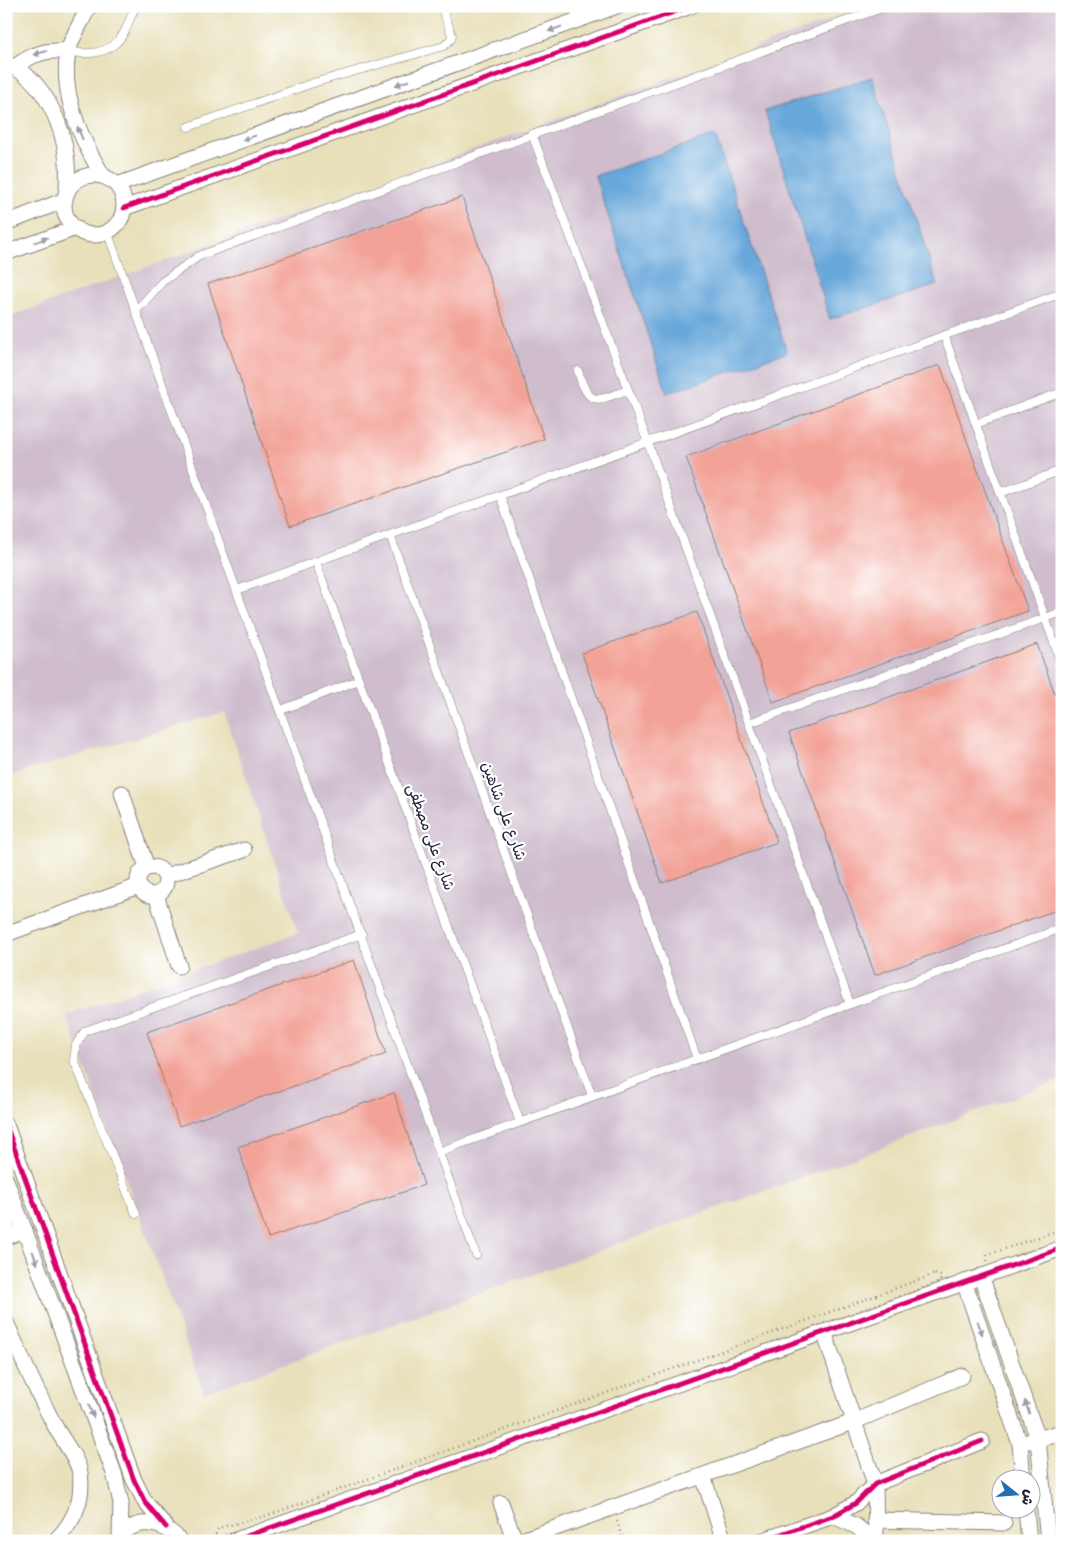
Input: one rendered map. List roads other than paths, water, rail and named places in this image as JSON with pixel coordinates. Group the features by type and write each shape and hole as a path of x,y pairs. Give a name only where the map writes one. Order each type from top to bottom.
{"street":[{"path":"89,6 68,51 67,82 79,131 102,176"},
{"path":"117,185 617,6"},
{"path":"124,208 691,6"},
{"path":"6,222 66,197 71,186 85,176 102,176 117,185 124,200 124,208 115,226 107,232 91,234 76,228 67,215 66,197 67,161 56,120 35,83 11,65 35,53 68,51"},
{"path":"6,253 76,228"},
{"path":"122,793 146,868"},
{"path":"165,876 244,850"},
{"path":"146,868 159,869 165,876 164,890 156,895 144,893 139,886 139,876 146,868"},
{"path":"6,934 139,886"},
{"path":"156,895 179,966"},
{"path":"6,1125 140,1492 152,1511 180,1541"},
{"path":"6,1180 17,1223 114,1473 121,1503 119,1539"},
{"path":"6,1237 17,1223"},
{"path":"233,1541 1062,1248"},
{"path":"982,1276 1038,1439 1048,1541"},
{"path":"964,1282 1020,1444 1022,1470"},
{"path":"6,1322 38,1391 80,1470 81,1490 77,1510 68,1528 55,1541"},
{"path":"824,1332 852,1422 875,1484 875,1541"},
{"path":"518,1541 852,1422 962,1376"},
{"path":"1020,1444 1062,1432"},
{"path":"760,1541 833,1516 856,1503 875,1484 982,1441"},
{"path":"703,1476 724,1541"},
{"path":"121,1503 130,1502 140,1492"},
{"path":"501,1503 515,1541"},
{"path":"833,1516 856,1526 875,1541"},
{"path":"875,1520 1004,1523"},
{"path":"1027,1520 1029,1541"},
{"path":"119,1539 127,1530 146,1523 166,1527"}],"lane":[{"path":"68,51 86,55 107,50 116,44 136,6"},
{"path":"188,127 313,84 444,46 451,40 452,35 441,6"},
{"path":"136,311 162,282 199,256 887,6"},
{"path":"1058,6 1062,18"},
{"path":"532,134 648,443 850,1004"},
{"path":"107,232 441,1151 476,1255"},
{"path":"237,590 1062,293"},
{"path":"944,335 1062,665"},
{"path":"578,371 584,390 587,395 594,398 602,399 628,390"},
{"path":"976,424 1062,392"},
{"path":"1000,492 1062,470"},
{"path":"500,495 697,1059"},
{"name":"شارع على شاهين","path":"390,535 592,1096"},
{"name":"شارع على مصطفى","path":"316,562 520,1122"},
{"path":"750,723 1062,612"},
{"path":"281,710 359,680"},
{"path":"441,1151 1062,928"},
{"path":"136,1214 74,1060 79,1038 85,1031 362,934"}],"water":[{"path":"872,77 937,285 830,319 765,111"},
{"path":"715,135 787,352 667,393 595,176"}]}
